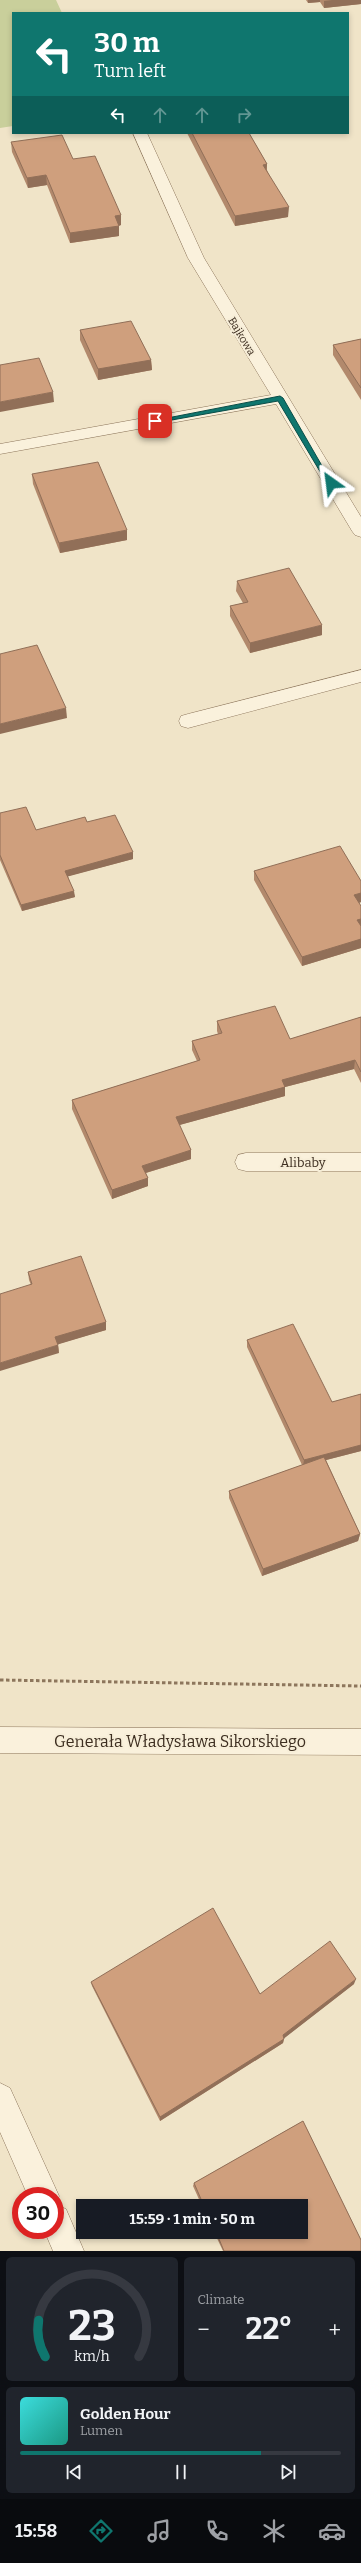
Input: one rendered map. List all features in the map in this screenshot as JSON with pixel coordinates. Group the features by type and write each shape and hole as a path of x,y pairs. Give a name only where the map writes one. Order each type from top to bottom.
{"street":[{"name":"Bajkowa","path":"140,134 196,258 361,531"},
{"path":"0,449 280,398"},
{"path":"188,721 361,676"},
{"name":"Alibaby","path":"246,1162 361,1162"},
{"name":"Generała Władysława Sikorskiego","path":"0,1740 361,1742"},
{"path":"0,2098 40,2187"},
{"path":"64,2239 69,2251"}],"path":[{"path":"0,1680 361,1686"}],"green space":[{"path":"0,0 56,0 62,12 12,12 12,126 0,128"}],"building":[{"path":"193,134 250,134 267,164 263,165 289,207 235,216"},
{"path":"62,135 73,159 95,156 121,215 115,216 119,226 70,233 46,175 27,178 11,142"},
{"path":"131,321 151,360 98,369 80,330"},
{"path":"361,339 361,388 333,345"},
{"path":"39,358 53,392 0,402 0,365"},
{"path":"98,462 127,530 59,543 32,474"},
{"path":"289,568 322,625 250,643 230,606 248,602 237,581"},
{"path":"37,645 66,708 0,724 0,654"},
{"path":"26,807 36,830 85,817 87,822 115,815 133,852 65,871 74,891 21,905 0,855 0,813"},
{"path":"340,846 361,881 361,893 354,895 361,906 361,919 357,920 361,926 361,939 302,957 254,871"},
{"path":"275,1006 290,1039 361,1017 361,1072 355,1060 282,1080 285,1087 176,1117 191,1150 142,1166 148,1178 112,1190 72,1100 200,1060 192,1041 222,1033 217,1021"},
{"path":"81,1256 106,1322 55,1337 58,1345 0,1363 0,1294 32,1284 28,1272"},
{"path":"293,1324 332,1402 361,1394 361,1445 304,1460 247,1340"},
{"path":"324,1457 360,1534 263,1569 229,1491"},
{"path":"213,1908 260,1994 330,1941 356,1979 283,2035 284,2039 160,2117 91,1982"},
{"path":"303,2121 361,2240 361,2251 224,2251 219,2239 308,2239 308,2199 201,2199 194,2183"}],"route":[{"path":"155,421 280,398 331,483"}]}
